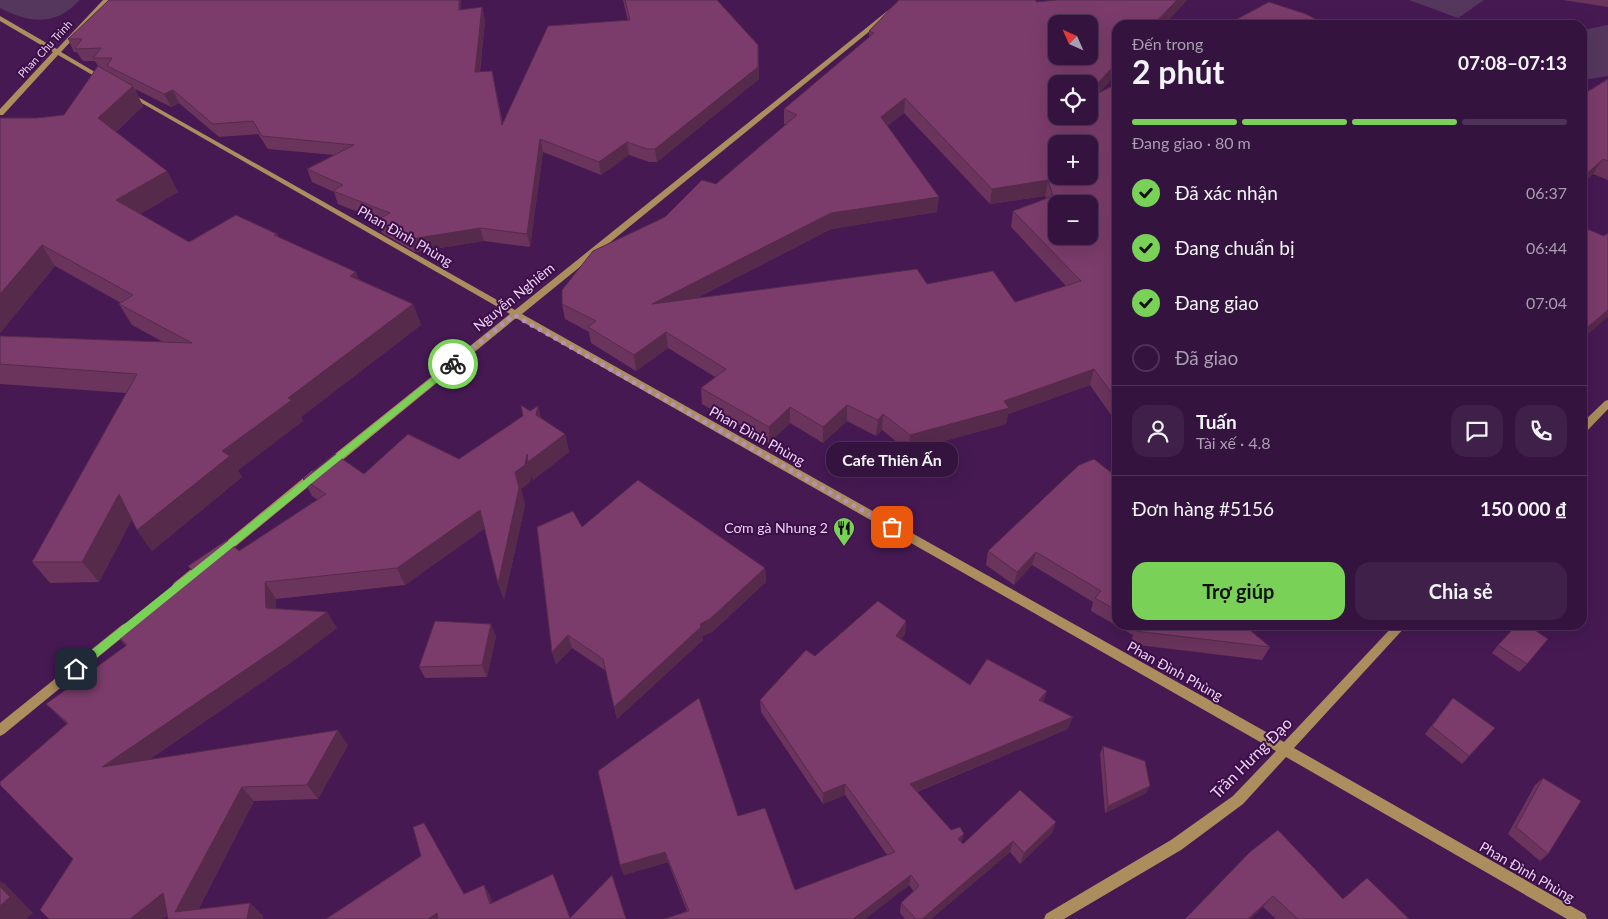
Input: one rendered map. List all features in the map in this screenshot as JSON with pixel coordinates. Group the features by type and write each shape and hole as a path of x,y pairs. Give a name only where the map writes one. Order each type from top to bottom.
{"street":[{"name":"Phan Chu Trinh","path":"0,113 106,0"},
{"name":"Nguyễn Nghiêm","path":"169,594 905,0"},
{"name":"Phan Đình Phùng","path":"0,18 514,315 1286,749 1580,919"},
{"path":"1587,425 1608,403"},
{"path":"0,730 138,618"},
{"name":"Trần Hưng Đạo","path":"1051,919 1176,845 1230,806 1397,630"}],"shaded area":[{"path":"0,0 80,0 61,14 42,20 22,17 0,8"},
{"path":"1409,0 1484,0 1458,18"},
{"path":"1608,25 1608,76 1587,79 1587,29"}],"building":[{"path":"109,0 459,0 459,10 482,7 475,72 492,71 502,125 548,26 630,20 625,0 717,0 758,45 758,67 655,149 647,149 627,142 599,162 540,139 527,234 480,228 411,239 377,220 390,213 333,191 343,185 307,169 354,145 262,136 253,121 213,124 173,90 164,94 107,66 112,58 93,58 101,48 75,48 82,39 68,39"},
{"path":"899,0 1036,0 1036,2 1057,0 1177,0 1158,20 1112,20 1112,68 1098,83 1098,75 1048,75 1048,125 1098,125 1098,93 1112,86 1112,394 1094,369 1004,401 1009,408 910,435 883,414 878,420 847,405 823,427 790,407 769,427 701,388 726,369 666,332 634,355 588,327 596,321 562,304 562,290 593,251 665,217 702,180 716,184 797,115 784,109 874,33 869,31","holes":["905,98 992,189 1048,180 1048,135 1098,135 1098,185 1050,185 1053,195 1098,195 1098,245 1048,245 1048,198 1013,211 1081,281 1015,302 993,271 927,284 917,269 652,304 831,213 939,197 881,117"]},
{"path":"1269,2 1306,14 1317,20 1235,20"},
{"path":"98,66 133,86 98,118 167,171 116,200 189,242 236,215 277,234 274,235 356,272 350,276 413,304 288,398 292,400 222,451 230,456 137,530 119,494 82,562 32,562 137,374 0,364 0,336 192,343 119,304 133,295 42,245 0,294 0,118 37,118 64,115"},
{"path":"1608,79 1608,161 1603,159 1587,173 1587,92"},
{"path":"1587,229 1604,236 1608,233 1608,310 1587,328"},
{"path":"521,405 530,411 538,406 536,415 565,434 528,462 527,454 525,465 515,472 519,488 498,584 480,510 397,568 265,582 266,608 327,612 282,645 102,767 338,730 307,785 242,787 175,912 250,903 247,919 168,919 163,893 130,919 49,919 40,910 73,859 0,785 0,782 68,723 46,704 127,645 114,633 195,573 188,566 227,540 239,551 326,494 303,479 335,454 364,474 408,434 459,459 523,416"},
{"path":"1094,459 1112,473 1112,608 1095,598 1101,591 1036,552 1017,572 988,551 1079,465"},
{"path":"638,480 765,568 710,619 700,624 701,627 614,707 603,659 568,635 552,652 537,527 573,511 582,527"},
{"path":"878,601 906,621 896,636 970,685 987,659 1047,691 1039,700 1073,717 910,784 951,830 960,827 964,834 958,839 963,844 1020,790 1056,822 1024,853 1013,841 922,919 916,919 901,903 919,886 911,875 853,919 664,919 689,911 665,852 620,865 598,771 699,698 738,816 765,808 795,890 895,852 845,784 823,793 760,700 806,650 815,656"},
{"path":"435,621 491,624 482,665 419,667"},
{"path":"1250,630 1270,647 1135,631"},
{"path":"1512,630 1534,630 1548,639 1527,664 1498,645"},
{"path":"1453,698 1495,728 1469,756 1432,726"},
{"path":"1103,746 1145,761 1150,786 1108,806"},
{"path":"1543,778 1581,801 1548,854 1516,827"},
{"path":"424,823 464,894 484,885 490,904 553,874 570,918 612,875 626,919 438,919 437,913 428,919 326,919 421,856 413,827"},
{"path":"1278,830 1343,899 1367,878 1409,919 1298,919 1273,896 1248,919 1185,919 1250,852"},
{"path":"0,887 10,897 0,906"}],"way so far":[{"path":"453,364 514,315 892,527"}],"place":[{"name":"Cafe Thiên Ấn","path":"892,527"},
{"name":"Cơm gà Nhung 2","path":"844,547"}],"route":[{"path":"76,669 453,364"}]}
